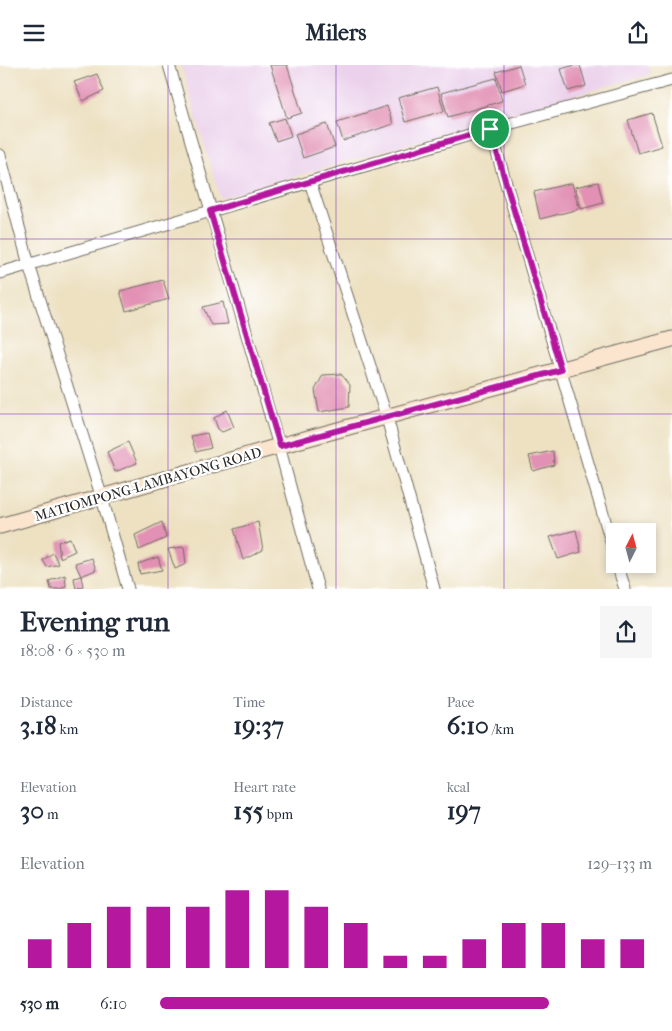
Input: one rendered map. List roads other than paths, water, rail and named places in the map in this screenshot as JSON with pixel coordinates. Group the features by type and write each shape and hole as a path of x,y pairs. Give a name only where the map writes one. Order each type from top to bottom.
{"main road":[{"name":"MATIOMPONG-LAMBAYONG ROAD","path":"0,526 280,446 672,339"}],"street":[{"path":"169,65 280,446 318,589"},
{"path":"0,273 490,129 672,80"},
{"path":"490,129 606,524"},
{"path":"0,155 29,265 102,498 128,589"},
{"path":"310,182 387,418 434,589"},
{"path":"621,573 625,589"}]}
